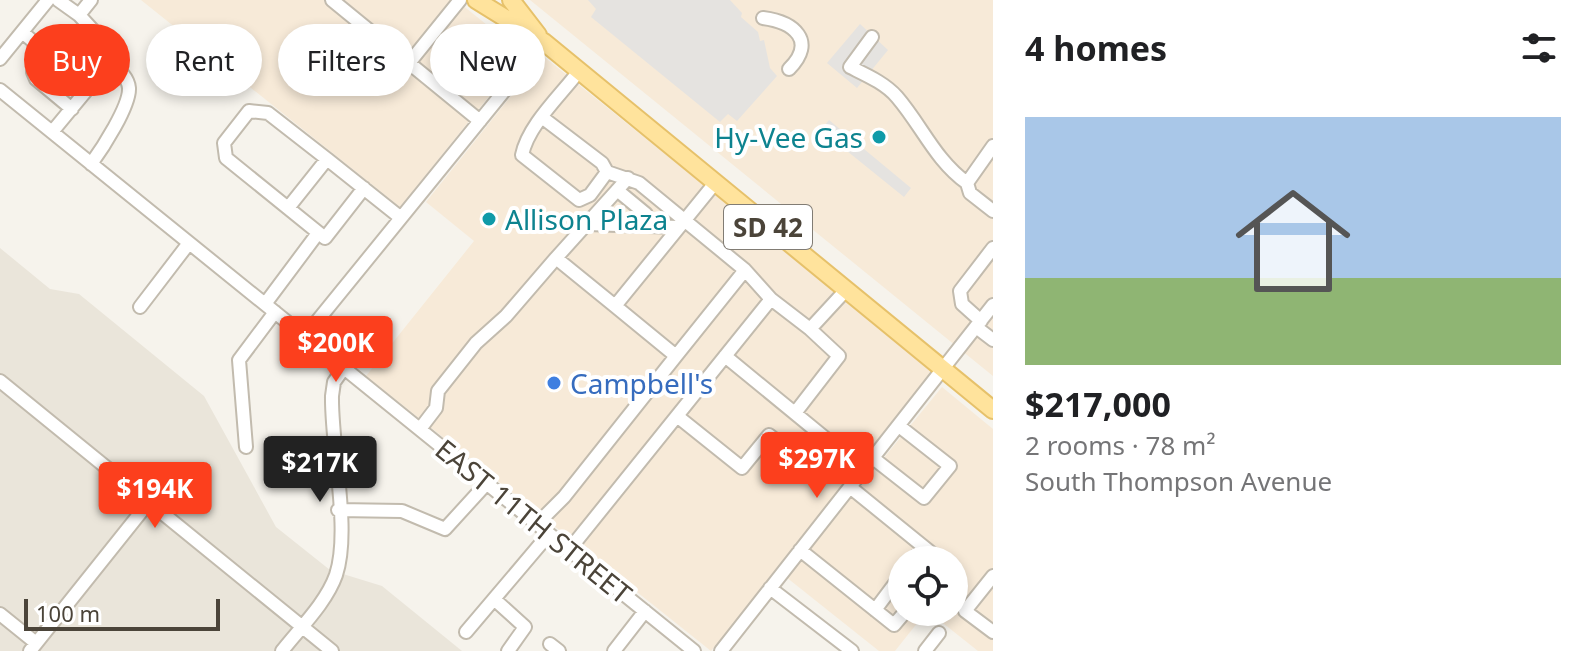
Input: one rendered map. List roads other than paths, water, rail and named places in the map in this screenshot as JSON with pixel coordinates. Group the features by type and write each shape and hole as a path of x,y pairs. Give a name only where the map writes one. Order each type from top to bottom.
{"main road":[{"name":"SD 42","path":"476,0 515,24"},
{"name":"SD 42","path":"511,0 530,24"},
{"name":"SD 42","path":"545,43 993,410"}],"street":[{"path":"0,59 5,44 22,32 48,0"},
{"path":"58,0 87,24"},
{"path":"79,15 91,0"},
{"path":"332,0 361,24"},
{"path":"414,57 460,0"},
{"path":"763,18 782,20 798,34 802,46 799,59 789,69"},
{"path":"22,32 41,48 33,72 36,79 72,109"},
{"path":"872,37 850,67 880,82 896,96 947,169 967,183 970,193 993,211"},
{"path":"414,67 480,121"},
{"path":"579,71 524,143 522,155 579,200 590,195 607,172"},
{"name":"EAST 11TH STREET","path":"0,90 694,651"},
{"path":"52,132 83,96"},
{"path":"91,164 108,140 128,96"},
{"path":"305,336 500,96"},
{"path":"364,188 325,238 226,158 224,143 249,111 268,113 364,188 401,218"},
{"path":"543,118 602,163 607,172 628,178 745,270 771,299 839,356 795,413"},
{"path":"967,183 993,146"},
{"path":"288,208 327,159"},
{"path":"420,429 436,408 438,391 476,343 506,316 628,178"},
{"path":"615,306 715,183"},
{"path":"617,190 646,214"},
{"path":"587,224 682,223"},
{"path":"246,447 239,360 318,233"},
{"path":"140,307 189,243"},
{"path":"993,248 960,291 962,304 993,340"},
{"path":"556,258 676,356"},
{"path":"537,524 564,497 745,270"},
{"path":"810,329 846,290"},
{"path":"569,550 771,299"},
{"path":"721,651 993,305"},
{"path":"725,356 864,470"},
{"path":"282,651 329,590 336,574 340,547 332,396 334,382 344,368"},
{"path":"0,381 332,651"},
{"path":"677,416 742,468 769,435 813,470 834,445"},
{"path":"873,458 924,498 950,466 899,426"},
{"path":"338,510 402,511 445,529 487,483"},
{"path":"850,487 923,546"},
{"path":"0,614 33,647 149,502"},
{"path":"466,632 549,534"},
{"path":"800,550 888,620"},
{"path":"993,576 965,611 993,632"},
{"path":"770,588 852,651"},
{"path":"875,610 888,593"},
{"path":"494,599 525,627 508,651"},
{"path":"614,651 645,611"},
{"path":"925,651 939,633"}],"place":[{"name":"Hy-Vee Gas","path":"879,137"},
{"name":"Allison Plaza","path":"489,219"},
{"name":"Campbell's","path":"554,383"}]}
